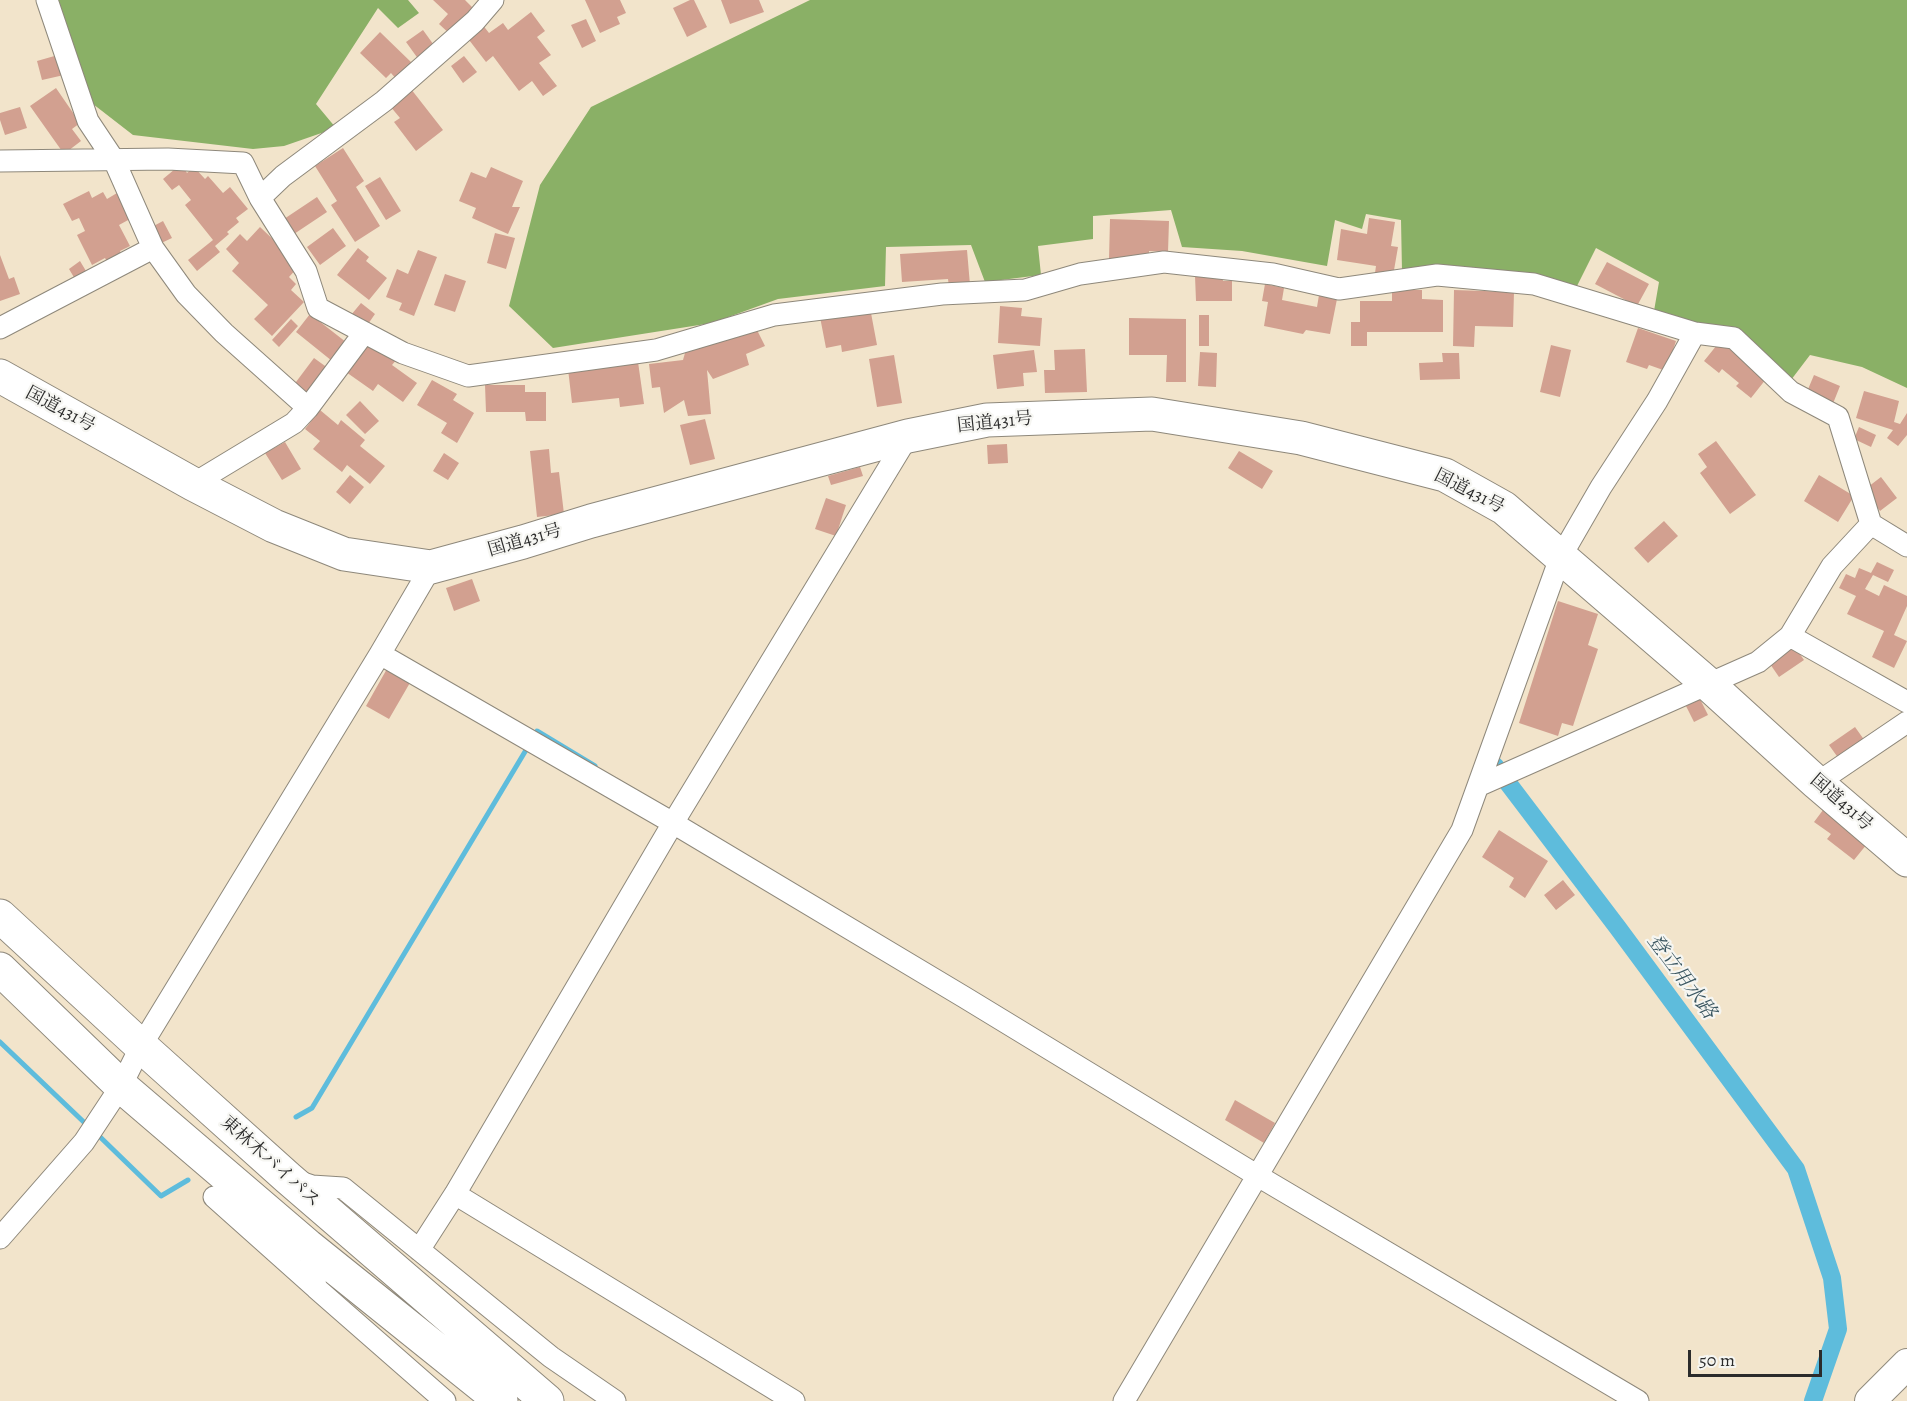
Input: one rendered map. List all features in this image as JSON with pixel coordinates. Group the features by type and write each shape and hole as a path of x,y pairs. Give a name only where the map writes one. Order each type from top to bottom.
{"highway":[{"name":"国道431号","path":"0,376 193,484 274,526 344,554 431,567 591,521 908,436 987,420 1152,414 1300,438 1444,475 1504,508 1907,860"},
{"name":"東林木バイパス","path":"0,916 288,1178 547,1401"},
{"name":"東林木バイパス","path":"0,969 121,1086 308,1246 501,1401"}],"street":[{"path":"47,0 88,122 114,160 153,248 186,294 224,333 308,408"},
{"path":"260,198 283,176 384,101 475,21 493,0"},
{"path":"0,161 168,159 243,163 260,198 306,271 318,308 403,353 468,376 656,350 774,315 942,294 1025,290 1080,274 1164,262 1273,274 1339,289 1437,275 1534,284 1695,333 1734,338 1791,392 1838,417 1871,524 1907,546"},
{"path":"0,328 153,248"},
{"path":"193,484 294,423 308,408 364,333"},
{"path":"1124,1401 1462,830 1560,558 1601,487 1657,401 1695,333"},
{"path":"419,1250 455,1194 673,823 908,436"},
{"path":"1478,786 1758,662 1790,636 1832,566 1871,524"},
{"path":"0,1238 84,1142 121,1086 141,1046 431,567"},
{"path":"1790,636 1907,702"},
{"path":"380,654 673,823 1258,1176 1638,1401"},
{"path":"1817,783 1907,722"},
{"path":"288,1178 312,1186 343,1188 551,1357 615,1401"},
{"path":"455,1194 794,1401"},
{"path":"214,1197 445,1401"},
{"path":"308,1246 316,1288"},
{"path":"1870,1401 1907,1364"}],"green space":[{"path":"47,0 408,0 419,13 398,28 378,8 316,104 336,128 284,146 253,149 133,135 93,104"},
{"path":"810,0 1907,0 1907,388 1862,367 1810,355 1791,380 1654,311 1659,282 1596,248 1576,288 1402,271 1401,220 1366,214 1362,229 1335,220 1327,266 1242,251 1182,247 1171,210 1093,216 1093,239 1038,246 1041,275 985,282 971,245 886,247 885,286 778,299 712,323 553,348 509,306 540,185 591,107"}],"building":[{"path":"433,0 465,0 476,11 452,36 439,24 448,14"},
{"path":"585,0 620,0 626,13 617,17 620,24 600,33"},
{"path":"694,0 707,27 687,37 673,8"},
{"path":"721,0 759,0 764,12 730,24"},
{"path":"531,12 545,31 537,37 551,55 539,63 557,86 543,96 532,81 519,91 493,56 486,62 466,36 482,24 489,33 503,23 508,30"},
{"path":"586,19 596,41 582,48 571,25"},
{"path":"423,30 436,48 419,60 406,42"},
{"path":"380,32 413,64 397,80 391,73 386,78 360,53"},
{"path":"58,55 64,75 42,80 37,61"},
{"path":"464,56 477,72 463,83 451,66"},
{"path":"56,88 80,123 72,129 81,141 64,154 30,106"},
{"path":"411,89 443,130 416,151 394,122 400,118 390,106"},
{"path":"20,107 27,128 5,135 0,113"},
{"path":"343,148 364,181 356,187 380,226 355,242 331,205 337,201 315,166"},
{"path":"181,164 187,173 194,167 205,179 208,176 223,193 230,187 248,209 236,218 239,222 215,246 220,252 197,271 188,260 213,240 185,205 191,200 179,185 172,190 163,179"},
{"path":"491,167 523,181 512,207 520,207 508,234 472,218 476,208 459,201 471,172 486,178"},
{"path":"380,177 401,211 386,220 365,186"},
{"path":"89,191 92,198 103,192 107,199 117,193 130,219 119,225 130,246 120,251 124,260 110,267 105,258 92,265 77,235 85,231 79,218 72,221 63,204"},
{"path":"317,197 327,212 294,234 284,219"},
{"path":"1369,218 1395,222 1391,246 1398,247 1393,276 1375,273 1376,266 1337,260 1341,229 1367,234"},
{"path":"1110,219 1169,221 1168,252 1149,251 1149,261 1109,259"},
{"path":"163,221 172,238 157,245 148,229"},
{"path":"260,227 300,265 289,277 296,284 291,290 304,302 272,336 254,319 268,305 232,271 239,263 226,249 240,234 247,241"},
{"path":"333,228 346,246 320,265 307,247"},
{"path":"495,233 515,238 506,269 487,263"},
{"path":"358,248 369,257 366,261 387,278 369,300 337,275"},
{"path":"418,250 437,257 414,316 399,310 402,303 386,297 397,269 408,274"},
{"path":"967,250 970,285 949,287 948,279 902,282 900,254"},
{"path":"0,255 9,279 14,277 20,294 0,301"},
{"path":"80,261 86,271 75,279 69,269"},
{"path":"1607,262 1649,284 1637,306 1595,284"},
{"path":"445,274 466,281 455,312 434,305"},
{"path":"1195,276 1222,276 1223,281 1232,281 1232,301 1196,301"},
{"path":"1265,284 1284,288 1282,300 1317,307 1319,295 1337,299 1330,334 1306,330 1303,334 1264,326 1268,302 1262,301"},
{"path":"1392,290 1422,290 1422,299 1443,300 1443,332 1367,332 1367,346 1351,346 1351,322 1360,322 1360,301 1392,301"},
{"path":"1454,290 1514,292 1513,327 1475,326 1474,347 1453,346"},
{"path":"361,303 375,314 366,327 351,315"},
{"path":"1000,306 1022,308 1021,316 1042,318 1040,346 998,343"},
{"path":"871,313 877,345 842,352 841,345 826,348 820,317"},
{"path":"310,314 351,346 337,365 296,332"},
{"path":"1199,315 1209,315 1209,346 1199,346"},
{"path":"1129,318 1186,319 1186,382 1166,382 1167,355 1129,355"},
{"path":"291,319 298,326 279,347 272,340"},
{"path":"756,328 765,346 746,354 749,365 713,379 707,370 711,414 688,416 684,400 664,413 660,387 652,388 649,364 683,360 685,353"},
{"path":"1638,328 1676,341 1666,371 1649,365 1647,369 1626,362"},
{"path":"370,339 397,359 392,365 417,383 403,402 378,384 373,391 346,372"},
{"path":"1721,340 1770,374 1751,398 1736,386 1739,383 1722,369 1719,373 1704,361"},
{"path":"1551,345 1571,350 1560,397 1540,392"},
{"path":"1085,349 1087,392 1045,393 1044,370 1055,370 1054,350"},
{"path":"1034,350 1037,372 1023,373 1024,386 997,389 993,355"},
{"path":"1200,352 1217,353 1216,387 1198,386"},
{"path":"1442,353 1459,353 1460,379 1420,380 1419,363 1443,362"},
{"path":"894,355 902,403 877,407 869,359"},
{"path":"314,358 332,371 309,403 290,390"},
{"path":"638,362 644,404 620,407 619,398 572,403 568,369"},
{"path":"1814,375 1840,386 1832,406 1806,394"},
{"path":"432,380 457,394 453,400 474,413 457,443 441,433 447,423 417,405"},
{"path":"485,385 525,385 525,392 546,392 546,421 526,421 525,412 486,412"},
{"path":"1864,391 1899,401 1894,422 1900,424 1907,413 1907,435 1898,446 1887,438 1893,430 1856,418"},
{"path":"360,401 379,421 365,434 346,415"},
{"path":"320,410 338,425 341,420 365,440 360,446 385,466 370,484 347,465 342,472 313,449 320,441 305,429"},
{"path":"705,419 715,459 690,465 680,425"},
{"path":"1859,427 1876,435 1871,447 1854,439"},
{"path":"1716,441 1756,495 1730,514 1700,473 1707,467 1698,454"},
{"path":"285,442 301,469 282,480 265,453"},
{"path":"1007,444 1008,463 988,464 987,445"},
{"path":"549,449 551,473 559,472 564,514 537,517 530,451"},
{"path":"1239,451 1273,471 1262,489 1228,468"},
{"path":"444,453 459,463 448,480 433,471"},
{"path":"860,467 863,476 831,485 828,476"},
{"path":"350,475 364,487 350,504 336,492"},
{"path":"1819,475 1854,496 1838,522 1804,501"},
{"path":"1881,477 1897,498 1880,511 1864,490"},
{"path":"826,498 846,505 836,536 815,529"},
{"path":"1664,521 1678,536 1648,563 1634,548"},
{"path":"1877,562 1894,570 1888,582 1873,575 1865,589 1879,596 1884,585 1907,596 1907,606 1894,635 1907,641 1894,668 1872,657 1884,631 1847,614 1856,596 1839,588 1846,574 1855,578 1859,568 1871,573"},
{"path":"472,579 480,601 454,611 446,588"},
{"path":"1558,601 1598,614 1588,645 1598,649 1573,726 1562,723 1558,736 1519,723"},
{"path":"1793,644 1804,660 1779,677 1768,661"},
{"path":"388,667 411,681 389,719 366,706"},
{"path":"1700,699 1708,715 1694,722 1686,706"},
{"path":"1855,727 1865,741 1839,759 1829,745"},
{"path":"1823,810 1867,844 1854,860 1827,839 1831,834 1814,822"},
{"path":"1499,830 1548,861 1525,898 1509,887 1514,878 1482,857"},
{"path":"1563,880 1575,895 1556,910 1544,895"},
{"path":"1235,1100 1275,1123 1264,1143 1225,1120"}],"waterway":[{"path":"534,737 537,731 595,766"},
{"path":"296,1117 312,1108 529,745"},
{"name":"登立用水路","path":"1495,766 1796,1169 1832,1278 1838,1329 1813,1401"},
{"path":"0,1042 89,1127"},
{"path":"96,1133 161,1196 188,1180"}]}
